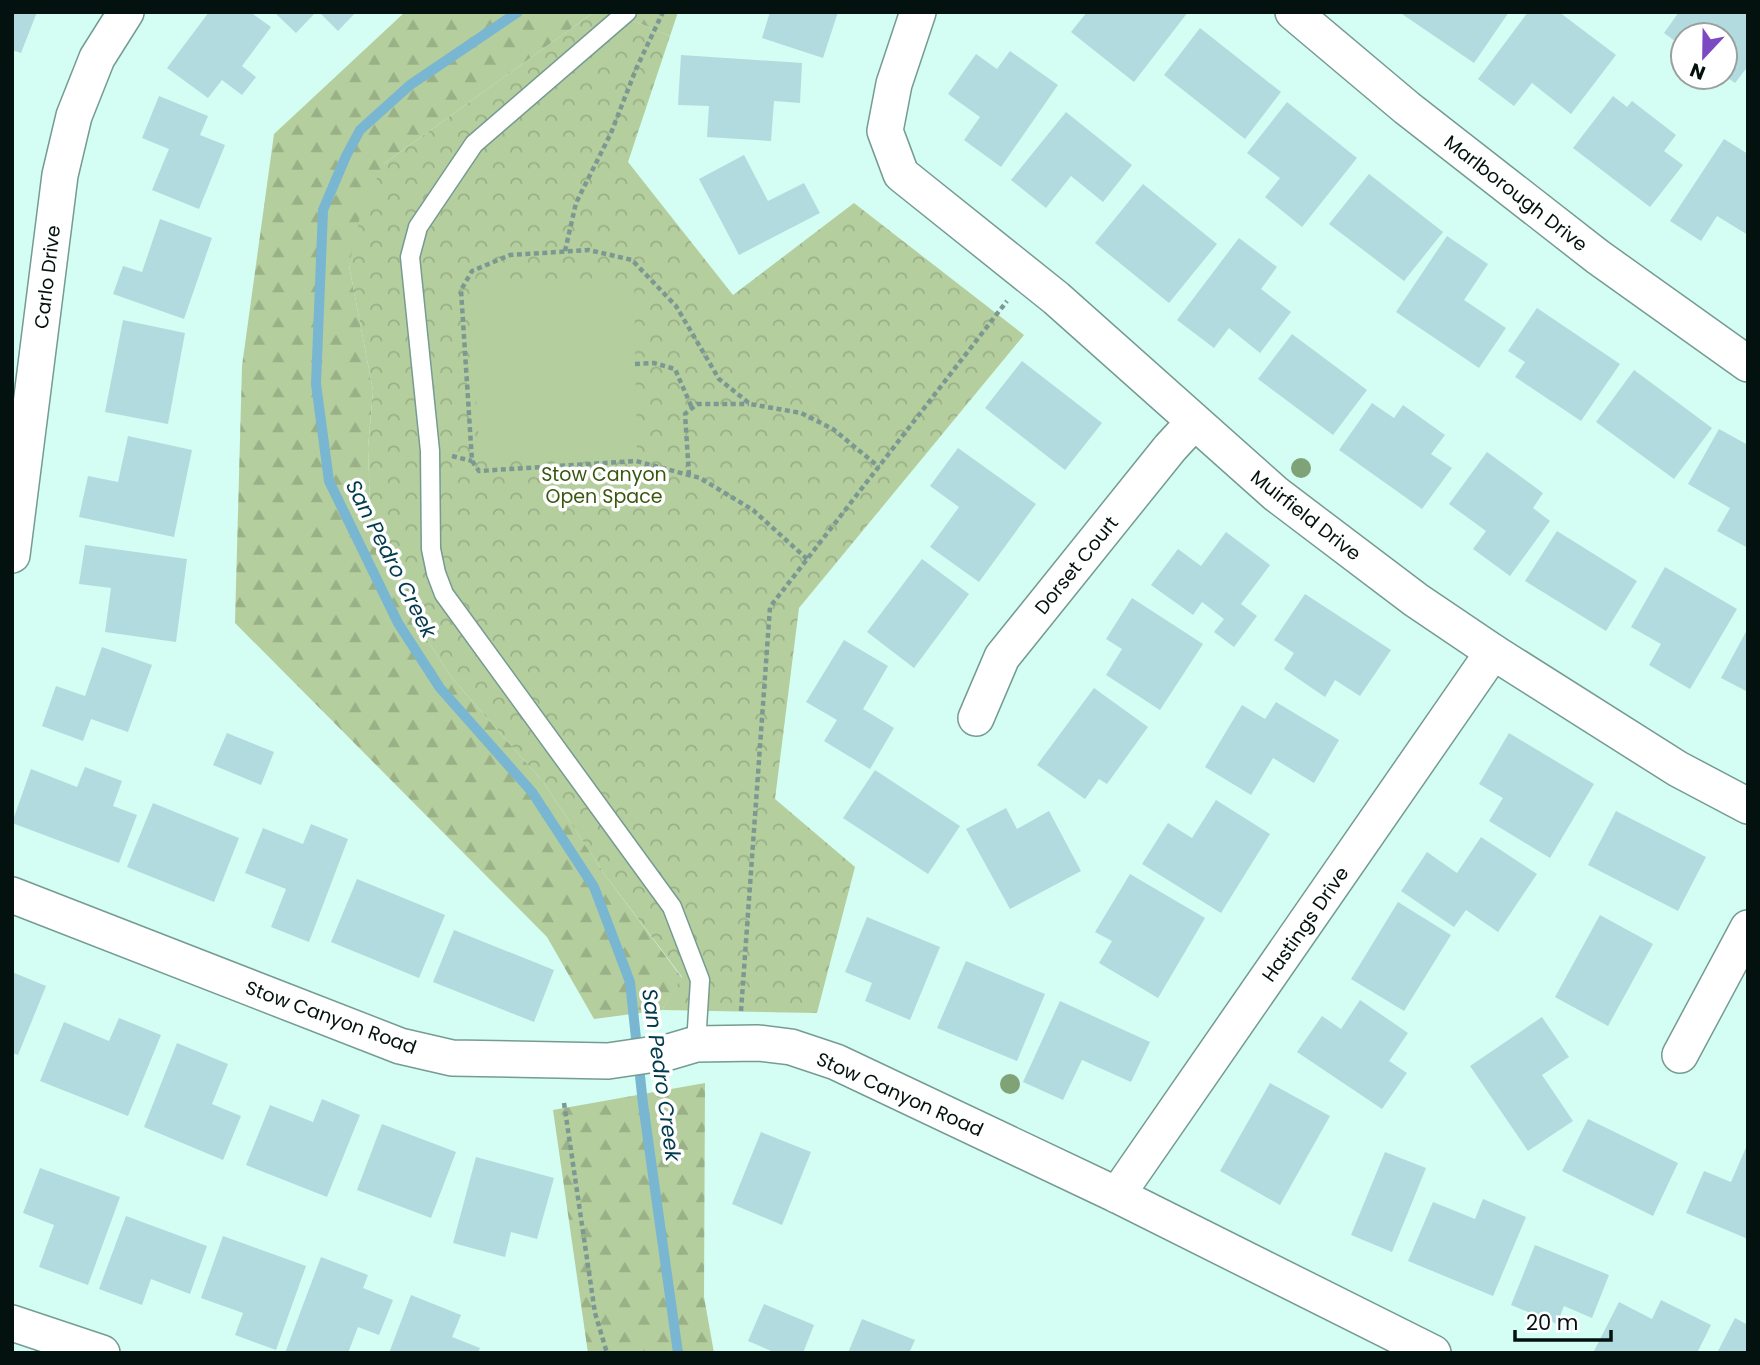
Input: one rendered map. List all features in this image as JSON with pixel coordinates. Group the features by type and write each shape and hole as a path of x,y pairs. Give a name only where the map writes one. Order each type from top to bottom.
{"street":[{"name":"Carlo Drive","path":"12,555 61,175 74,117 97,58 126,12"},
{"name":"Muirfield Drive","path":"918,12 894,84 885,131 901,174 1027,275 1287,502 1416,600 1678,769 1748,806"},
{"name":"Marlborough Drive","path":"1293,12 1407,108 1588,249 1748,365"},
{"name":"Dorset Court","path":"976,718 1002,657 1170,448 1194,422"},
{"name":"Hastings Drive","path":"1117,1195 1493,652"},
{"name":"Stow Canyon Road","path":"12,895 400,1046 452,1058 608,1061 682,1049 739,1044 791,1047 836,1062 1117,1195 1433,1353"},
{"path":"1680,1055 1748,928"},
{"path":"12,1323 102,1353"}],"lane":[{"path":"628,12 474,144 418,227 410,257 430,452 430,549 436,573 444,594 672,907 700,980 682,1049"}],"path":[{"path":"565,251 576,203 611,132 636,69 663,12"},
{"path":"750,404 719,379 676,306 632,260 589,250 510,255 472,271 461,290 472,461 479,471 636,461 689,475 700,478 752,510 807,559"},
{"path":"739,1044 771,607 1027,275"},
{"path":"635,364 654,363 675,369 692,408"},
{"path":"689,475 685,414 697,404 750,404 801,413 833,429 879,467"},
{"path":"564,1103 595,1313 607,1353"}],"green space":[{"path":"405,12 594,12 385,163 349,265 373,391 368,448 370,503 383,557 411,615 452,678 544,783 608,879 682,978 662,1010 594,1019 547,937 235,623 242,366 274,134"},
{"name":"Stow Canyon Open Space","path":"594,12 612,12 670,36 628,162 733,295 854,203 1024,335 799,608 775,799 855,867 817,1013 662,1010 682,977 608,879 544,783 452,678 411,615 383,557 370,503 368,448 373,391 349,265 363,204 385,163"},
{"path":"612,12 678,12 670,36"},
{"path":"634,279 637,453 480,461 469,285"},
{"path":"705,1083 704,1297 714,1353 588,1353 553,1110"}],"building":[{"path":"12,12 37,12 21,53 12,50"},
{"path":"209,12 250,12 271,27 242,66 256,77 242,95 222,80 208,98 167,68"},
{"path":"274,12 316,12 296,33"},
{"path":"319,12 356,12 338,31"},
{"path":"770,12 838,12 823,58 762,38"},
{"path":"1087,12 1188,12 1134,82 1071,32"},
{"path":"1399,12 1509,12 1474,63"},
{"path":"1528,12 1559,12 1616,55 1571,114 1532,83 1514,106 1478,79"},
{"path":"1679,12 1742,12 1748,16 1748,66 1739,78 1739,21 1673,21"},
{"path":"1200,28 1281,92 1245,139 1164,75"},
{"path":"1010,51 1058,85 1001,167 964,140 980,117 948,94 976,54 997,69"},
{"path":"681,55 802,63 800,103 774,101 771,141 707,137 709,106 678,105"},
{"path":"159,96 208,116 200,135 225,145 199,209 152,190 169,149 142,138"},
{"path":"1613,96 1627,107 1632,101 1676,135 1664,151 1683,165 1650,207 1573,148"},
{"path":"1287,102 1357,158 1302,227 1265,197 1280,178 1247,153"},
{"path":"1066,112 1132,165 1103,202 1071,176 1046,208 1011,180"},
{"path":"1724,139 1748,154 1748,235 1717,216 1701,241 1670,221"},
{"path":"744,155 768,201 804,183 820,213 739,255 699,179"},
{"path":"1369,174 1443,232 1404,281 1329,224"},
{"path":"1143,184 1217,244 1169,303 1095,243"},
{"path":"160,219 212,238 184,319 113,294 123,266 142,272"},
{"path":"1447,236 1488,264 1464,300 1506,328 1479,368 1396,312"},
{"path":"1239,238 1277,267 1261,289 1291,312 1260,353 1229,328 1214,348 1177,320"},
{"path":"1537,308 1620,364 1581,421 1515,377 1525,362 1508,351"},
{"path":"123,320 185,333 168,424 105,412"},
{"path":"1292,334 1367,390 1333,435 1258,379"},
{"path":"1022,361 1102,423 1065,470 985,408"},
{"path":"1634,370 1712,428 1674,479 1596,422"},
{"path":"1372,403 1394,418 1403,405 1445,435 1431,454 1452,468 1422,509 1339,450"},
{"path":"1719,429 1748,445 1748,548 1717,531 1730,508 1688,484"},
{"path":"128,436 192,450 174,537 79,517 88,476 118,482"},
{"path":"958,448 1036,504 979,582 930,547 959,507 930,486"},
{"path":"1487,452 1543,493 1533,508 1550,521 1510,576 1473,549 1486,531 1449,504"},
{"path":"1557,531 1637,581 1606,631 1525,581"},
{"path":"1226,532 1270,565 1241,604 1257,616 1234,647 1214,632 1224,619 1202,602 1193,615 1151,585 1178,549 1201,566"},
{"path":"85,545 187,559 176,642 105,632 111,588 79,584"},
{"path":"922,559 969,594 914,668 867,632"},
{"path":"1665,567 1737,609 1690,689 1649,665 1661,644 1631,627"},
{"path":"1305,594 1391,650 1360,696 1335,680 1325,697 1284,669 1294,653 1274,640"},
{"path":"1132,598 1203,644 1160,710 1106,675 1122,649 1106,639"},
{"path":"1748,628 1748,692 1721,678"},
{"path":"844,640 888,666 863,709 894,728 870,769 824,741 837,720 806,702"},
{"path":"102,647 152,665 128,732 91,719 83,741 42,726 56,686 85,696"},
{"path":"1094,688 1148,727 1107,784 1099,779 1085,799 1037,765"},
{"path":"1276,702 1339,740 1314,783 1273,758 1251,795 1205,767 1242,705 1265,719"},
{"path":"227,733 274,752 261,785 213,765"},
{"path":"1509,733 1594,784 1550,858 1489,821 1503,798 1479,784"},
{"path":"85,767 122,781 113,806 137,815 119,863 12,823 31,769 77,787"},
{"path":"875,770 960,826 928,874 843,818"},
{"path":"1216,800 1270,834 1221,913 1142,864 1168,823 1192,838"},
{"path":"153,803 239,838 214,902 127,867"},
{"path":"1006,808 1017,829 1049,811 1081,871 1010,909 966,829"},
{"path":"1616,811 1706,857 1678,911 1588,865"},
{"path":"311,824 348,839 309,942 271,927 286,889 245,873 263,828 303,844"},
{"path":"1481,837 1537,874 1498,932 1466,910 1454,927 1401,891 1427,852 1457,873"},
{"path":"1130,874 1205,918 1158,998 1099,963 1112,941 1095,932"},
{"path":"357,879 445,915 419,978 331,942"},
{"path":"1398,902 1451,935 1404,1011 1351,979"},
{"path":"1600,915 1653,944 1608,1026 1555,997"},
{"path":"867,917 940,947 910,1020 865,1001 872,983 845,972"},
{"path":"454,930 554,970 534,1022 433,982"},
{"path":"966,961 1045,994 1017,1061 937,1028"},
{"path":"12,972 46,986 18,1055 12,1053"},
{"path":"1360,1000 1408,1033 1389,1061 1407,1073 1382,1109 1297,1052 1322,1016 1341,1029"},
{"path":"1060,1001 1150,1042 1131,1082 1082,1060 1063,1100 1023,1082"},
{"path":"1542,1017 1569,1057 1542,1075 1573,1121 1528,1151 1470,1066"},
{"path":"119,1018 161,1035 128,1116 40,1081 64,1022 109,1041"},
{"path":"177,1043 228,1064 212,1104 241,1116 223,1160 144,1127"},
{"path":"1270,1083 1330,1116 1280,1205 1220,1171"},
{"path":"322,1099 360,1115 327,1197 246,1165 270,1105 313,1122"},
{"path":"1588,1119 1678,1163 1653,1216 1562,1171"},
{"path":"382,1124 456,1152 431,1218 357,1190"},
{"path":"761,1132 811,1152 782,1225 732,1204"},
{"path":"1748,1143 1748,1239 1686,1213 1704,1171 1731,1182"},
{"path":"1385,1152 1426,1168 1392,1252 1351,1235"},
{"path":"476,1157 554,1178 537,1239 511,1232 505,1257 453,1243"},
{"path":"40,1168 120,1197 88,1285 39,1267 54,1225 23,1213"},
{"path":"1483,1199 1526,1217 1493,1296 1408,1261 1433,1202 1475,1219"},
{"path":"126,1216 207,1246 190,1294 151,1279 142,1305 99,1289"},
{"path":"223,1236 306,1266 276,1350 235,1335 243,1313 201,1298"},
{"path":"1535,1245 1609,1275 1592,1318 1564,1306 1557,1324 1511,1305"},
{"path":"321,1257 368,1275 363,1288 393,1300 379,1335 358,1327 348,1353 285,1353"},
{"path":"411,1295 461,1315 452,1337 480,1348 478,1353 389,1353"},
{"path":"1661,1300 1711,1325 1697,1353 1593,1353 1619,1302 1652,1319"},
{"path":"764,1304 814,1325 803,1353 776,1353 748,1341"},
{"path":"1735,1318 1748,1325 1748,1353 1717,1353"},
{"path":"862,1319 915,1340 909,1353 848,1353"}],"waterway":[{"name":"San Pedro Creek","path":"518,12 410,85 360,130 323,210 316,384 329,481 398,623 440,688 532,792 594,887 630,982 643,1104 678,1353"}]}
